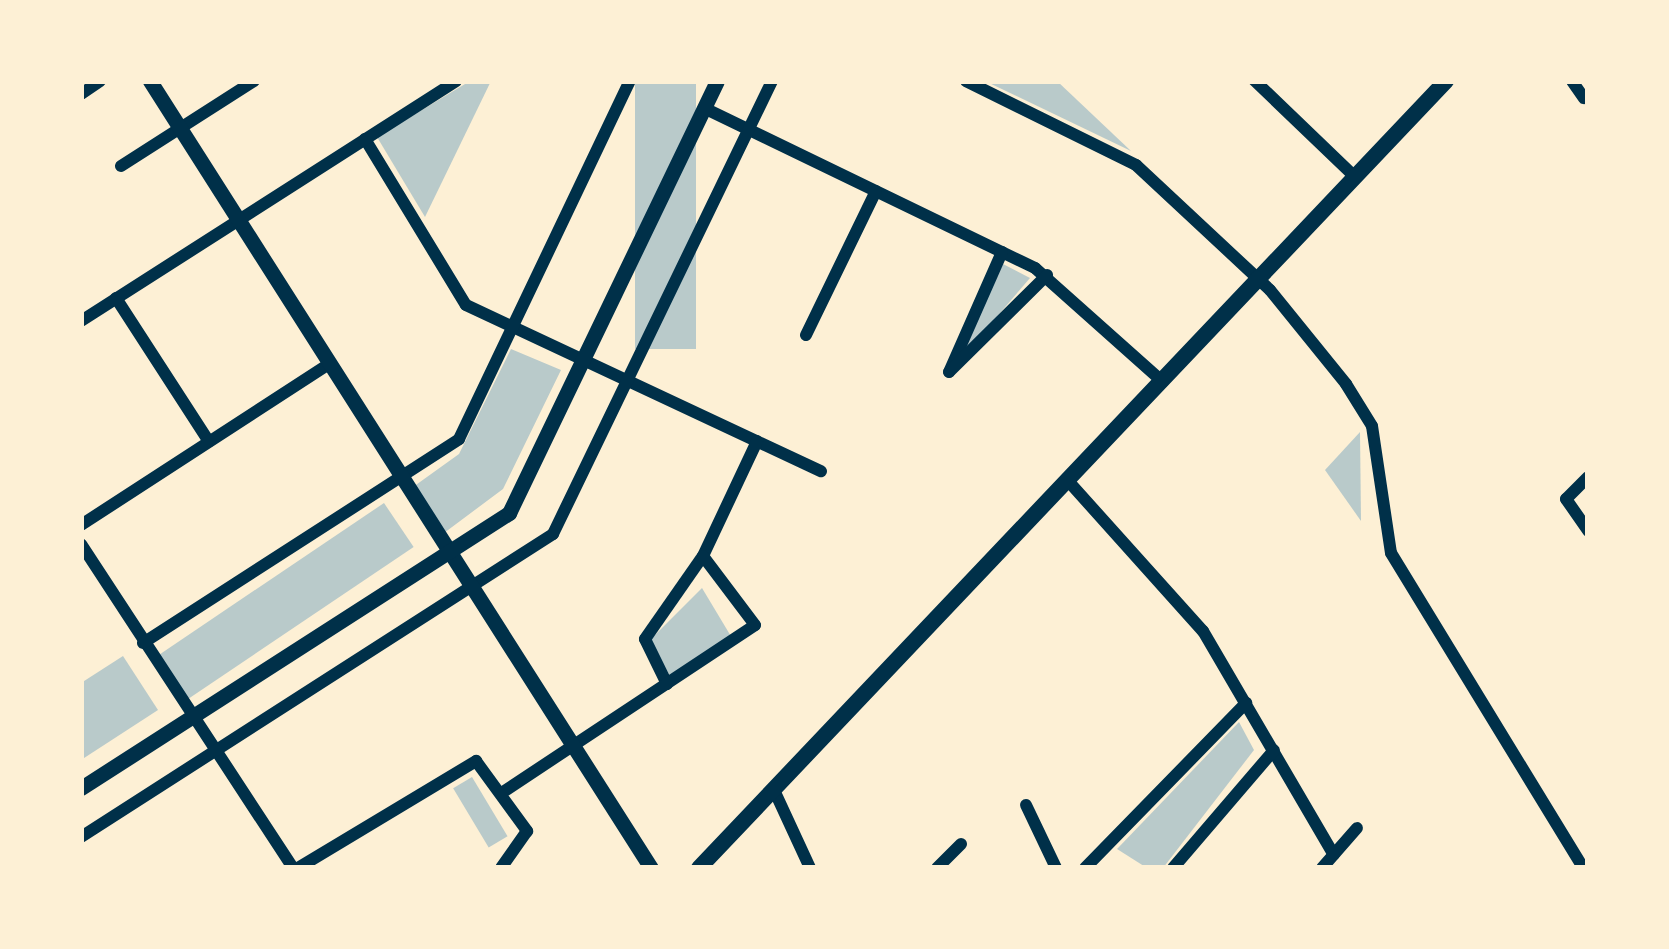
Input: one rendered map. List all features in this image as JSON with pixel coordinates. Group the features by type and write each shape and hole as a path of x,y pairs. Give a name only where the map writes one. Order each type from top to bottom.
{"main road":[{"path":"699,868 1070,483 1445,81"}],"street":[{"path":"81,94 100,81"},
{"path":"150,81 651,868"},
{"path":"121,166 254,81"},
{"path":"81,321 456,81"},
{"path":"142,643 459,439 630,81"},
{"path":"81,788 452,555 525,491 717,81"},
{"path":"81,837 557,530 772,81"},
{"path":"966,81 1126,158 1259,280 1366,412 1391,553 1583,868"},
{"path":"1256,81 1355,177"},
{"path":"1572,81 1584,98"},
{"path":"704,108 1047,275 1163,382"},
{"path":"365,139 466,305 821,471"},
{"path":"806,335 876,191"},
{"path":"1002,252 949,372 1047,275"},
{"path":"116,298 209,442"},
{"path":"81,525 330,363"},
{"path":"667,684 644,639 703,556 758,441"},
{"path":"1588,477 1566,499 1588,531"},
{"path":"1070,483 1203,631 1334,855"},
{"path":"81,544 142,643 296,868 476,761 503,792 527,837 501,868"},
{"path":"503,792 755,625 703,556"},
{"path":"1085,868 1246,703"},
{"path":"1172,868 1274,751"},
{"path":"774,790 810,868"},
{"path":"1026,806 1056,868"},
{"path":"1322,868 1358,828"},
{"path":"937,868 961,844"}],"shaded area":[{"path":"470,81 491,81 425,217 377,137"},
{"path":"635,81 696,81 696,349 635,349"},
{"path":"985,81 1057,81 1131,151"},
{"path":"1003,264 1030,278 958,362"},
{"path":"511,349 561,370 503,489 444,533 413,487 459,454"},
{"path":"1360,432 1361,521 1325,470"},
{"path":"384,503 414,547 184,702 154,658"},
{"path":"702,588 732,638 671,678 650,640"},
{"path":"123,656 158,710 81,760 81,683"},
{"path":"1239,722 1254,750 1163,868 1147,868 1117,849"},
{"path":"472,777 508,836 489,847 453,788"}]}
